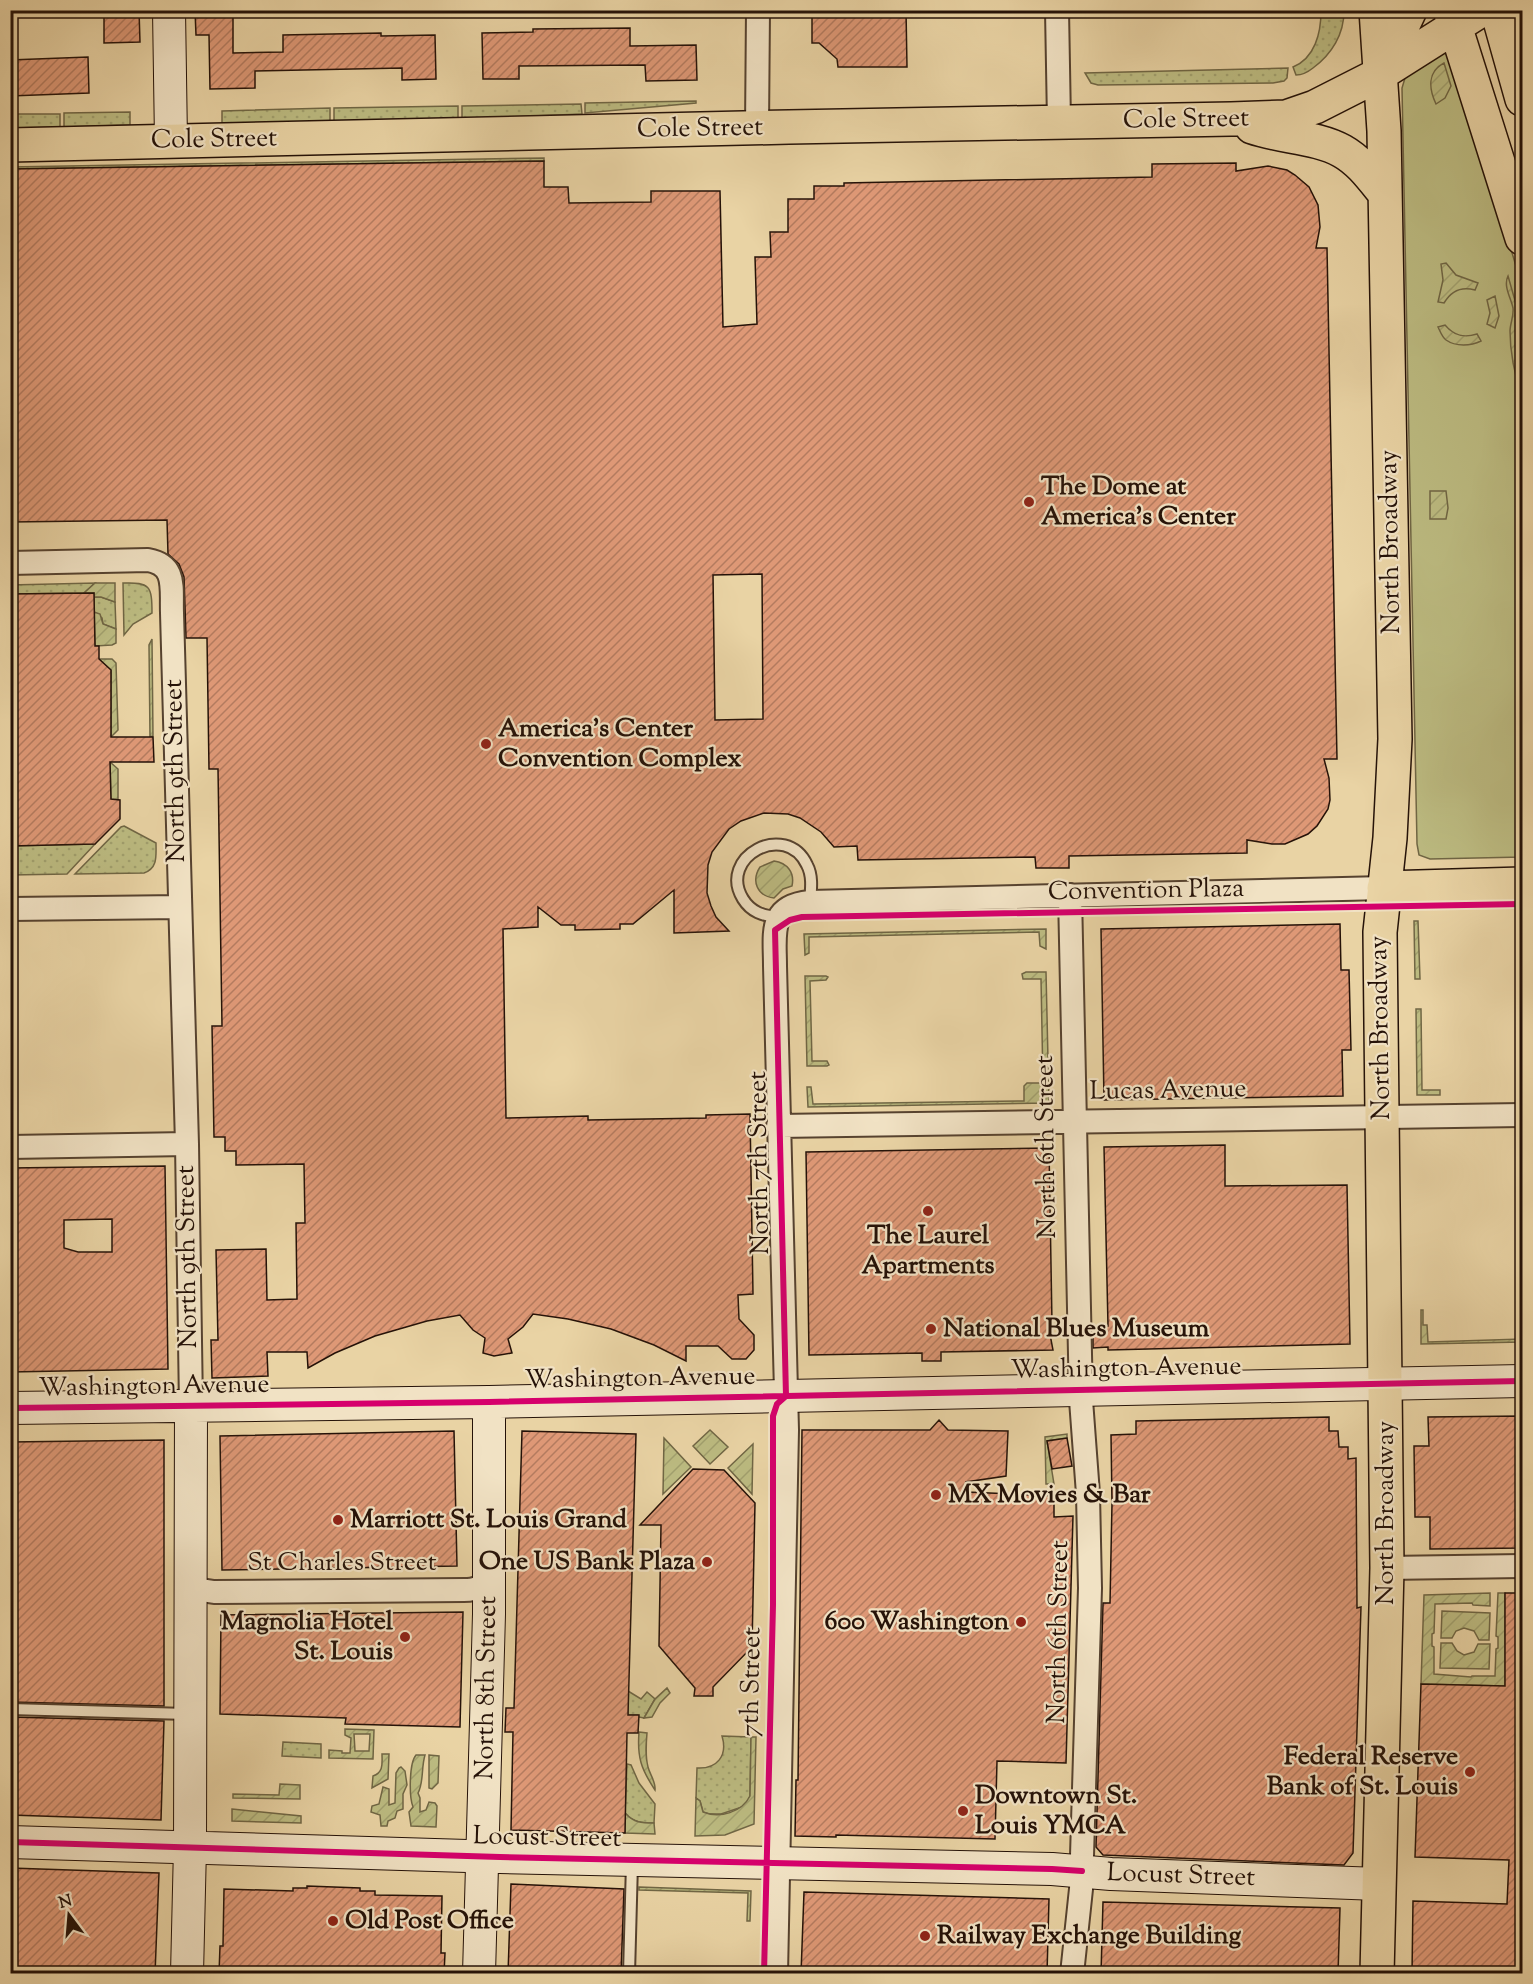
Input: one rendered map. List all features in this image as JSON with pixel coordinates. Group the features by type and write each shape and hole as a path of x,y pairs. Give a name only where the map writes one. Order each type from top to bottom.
{"main road":[{"name":"North Broadway","path":"1376,10 1385,194 1395,739 1391,828 1380,932 1387,1568 1377,1974"},
{"path":"1380,74 1410,10"},
{"path":"1497,10 1522,99"},
{"name":"Cole Street","path":"10,145 1286,117 1333,99 1380,74 1463,16"},
{"path":"1463,16 1522,238"},
{"path":"1231,119 1283,136 1323,143 1342,151 1362,167 1385,194"},
{"name":"Convention Plaza","path":"1384,888 1522,884"}],"street":[{"path":"169,10 171,141"},
{"path":"757,128 758,10"},
{"path":"1057,10 1059,122"},
{"name":"North 9th Street","path":"10,563 131,560 160,562 168,570 172,613 187,1144 191,1406 192,1581 187,1974"},
{"name":"Convention Plaza","path":"783,912 794,904 810,902 1384,888"},
{"name":"North 6th Street","path":"1070,895 1080,1390 1088,1494 1090,1588 1082,1871 1072,1974"},
{"path":"10,909 180,907"},
{"name":"North 7th Street","path":"776,1974 787,1430 775,930 783,912"},
{"name":"Lucas Avenue","path":"778,1126 1522,1114"},
{"path":"10,1147 187,1144"},
{"name":"Washington Avenue","path":"10,1408 489,1402 1522,1381"},
{"name":"North 8th Street","path":"479,1974 489,1575 489,1402"},
{"path":"1387,1568 1522,1566"},
{"name":"St Charles Street","path":"192,1581 201,1590 214,1592 464,1590 478,1589 483,1586 489,1575"},
{"name":"Locust Street","path":"10,1842 1052,1869 1102,1874 1379,1884"}],"lane":[{"path":"783,912 756,912 747,905 741,895 738,884 743,861 760,847 771,844 782,845 802,856 811,876 810,902"},
{"path":"10,1709 190,1714"},
{"path":"629,1974 632,1859"}],"shaded area":[{"path":"1321,11 1344,11 1342,28 1336,43 1326,56 1307,72 1296,75 1293,67 1307,58 1315,44 1320,28"},
{"path":"1447,49 1482,153 1522,286 1522,857 1430,859 1419,855 1417,844 1402,88 1405,78"},
{"path":"1444,63 1451,86 1445,98 1436,104 1431,81 1435,71"},
{"path":"1288,68 1287,78 1284,81 1273,83 1098,85 1091,83 1085,73"},
{"path":"696,101 696,103 585,113 585,103"},
{"path":"581,104 582,114 462,119 462,106"},
{"path":"458,106 458,119 334,121 334,108"},
{"path":"330,108 330,122 222,124 222,111"},
{"path":"130,112 130,125 64,127 64,113"},
{"path":"11,114 60,114 60,127 11,128"},
{"path":"544,158 544,161 11,169 10,167"},
{"path":"1446,263 1456,275 1478,283 1475,290 1457,290 1444,303 1438,302 1443,280 1441,264"},
{"path":"1508,276 1522,325 1522,397 1511,348 1510,331 1513,311 1507,288"},
{"path":"1495,296 1499,316 1495,328 1487,324 1490,313 1487,300"},
{"path":"1445,325 1452,332 1460,335 1477,334 1481,341 1464,345 1454,344 1443,337 1438,327"},
{"path":"1430,491 1446,491 1448,508 1446,519 1430,519"},
{"path":"95,583 84,593 11,594 10,585"},
{"path":"95,583 115,583 115,602 94,597 94,593 84,593"},
{"path":"123,583 144,585 150,591 152,604 152,613 133,624 124,635"},
{"path":"94,597 115,602 116,629 103,624 102,618 94,612"},
{"path":"94,612 100,614 103,624 116,629 116,643 95,646"},
{"path":"152,639 153,736 150,737 149,645"},
{"path":"99,659 112,659 116,663 118,730 111,737 111,670"},
{"path":"110,762 118,769 118,800 111,800"},
{"path":"124,826 156,843 154,865 149,871 75,874 121,827"},
{"path":"95,844 67,874 11,875 10,846"},
{"path":"774,861 789,869 793,881 792,886 783,889 774,898 760,891 756,877 760,867"},
{"path":"1414,921 1418,921 1420,979 1415,979"},
{"path":"1046,929 1046,949 1040,946 1039,932 809,937 809,953 805,955 804,934"},
{"path":"1046,972 1049,1103 808,1107 807,1087 811,1087 813,1104 1024,1101 1024,1086 1027,1083 1043,1083 1041,979 1023,979 1022,974"},
{"path":"805,976 828,977 826,980 810,981 812,1061 827,1061 829,1065 827,1066 807,1066"},
{"path":"1416,1009 1421,1009 1422,1090 1440,1090 1440,1095 1417,1095"},
{"path":"1421,1310 1423,1310 1423,1325 1427,1325 1428,1342 1522,1339 1522,1342 1421,1344"},
{"path":"710,1430 728,1447 710,1464 693,1446"},
{"path":"1067,1434 1067,1438 1047,1441 1054,1484 1046,1484 1045,1437"},
{"path":"664,1438 691,1467 663,1494"},
{"path":"753,1444 752,1494 728,1468"},
{"path":"1490,1593 1490,1606 1473,1605 1472,1603 1435,1604 1434,1633 1432,1634 1434,1674 1495,1676 1496,1649 1498,1648 1498,1637 1496,1636 1498,1593 1505,1593 1505,1686 1421,1684 1424,1595"},
{"path":"1442,1611 1490,1613 1489,1640 1479,1640 1474,1631 1464,1628 1456,1631 1452,1638 1441,1638"},
{"path":"1441,1643 1452,1643 1457,1651 1464,1655 1474,1652 1478,1644 1490,1644 1489,1669 1440,1668"},
{"path":"667,1688 670,1693 660,1703 652,1717 644,1718 655,1699"},
{"path":"628,1691 641,1699 647,1692 655,1699 644,1718 638,1715 628,1715"},
{"path":"345,1729 374,1730 373,1759 329,1758 329,1750 350,1753 351,1738 345,1735","holes":["354,1734 370,1734 369,1751 355,1751"]},
{"path":"639,1732 647,1733 646,1759 655,1790 641,1762"},
{"path":"722,1736 751,1737 750,1796 742,1807 721,1814 709,1814 703,1812 700,1801 696,1798 697,1768 710,1766 719,1760 723,1750"},
{"path":"751,1737 756,1737 754,1824 725,1835 695,1836 696,1798 700,1801 703,1812 716,1815 736,1810 750,1796"},
{"path":"283,1742 321,1744 321,1758 282,1756"},
{"path":"382,1754 389,1754 388,1779 372,1788 373,1776 382,1767"},
{"path":"416,1755 425,1755 418,1793 420,1812 426,1810 429,1802 435,1803 437,1806 436,1827 411,1826 409,1812 413,1807 410,1780"},
{"path":"429,1755 439,1756 438,1783 432,1789 429,1788"},
{"path":"627,1764 631,1765 639,1783 655,1804 654,1823 638,1822 625,1813"},
{"path":"401,1767 405,1771 407,1785 403,1794 403,1809 397,1811 395,1818 388,1821 387,1826 381,1826 380,1815 371,1812 372,1806 379,1804 383,1787 389,1789 389,1805 395,1803 396,1773"},
{"path":"280,1784 300,1785 300,1799 233,1798 233,1794 279,1795"},
{"path":"232,1809 301,1816 301,1823 232,1821"},
{"path":"625,1813 638,1822 654,1823 655,1834 625,1833"},
{"path":"639,1887 751,1891 750,1921 747,1921 748,1893 639,1890"}],"building":[{"path":"104,10 139,10 140,42 104,43"},
{"path":"195,10 233,10 233,53 283,52 283,35 381,33 381,36 435,35 436,79 402,80 402,68 255,71 255,88 210,89 209,35 196,35"},
{"path":"812,10 906,10 907,67 838,67 837,59 819,43 812,43"},
{"path":"630,28 630,46 696,45 697,80 646,81 645,65 519,66 519,79 483,79 482,33 533,32 533,29"},
{"path":"88,57 89,93 10,96 10,60"},
{"name":"America’s Center Convention Complex","path":"544,161 544,187 568,187 569,203 651,202 651,191 720,191 723,327 757,324 755,257 771,257 770,232 788,232 788,199 814,199 814,186 844,186 844,183 1152,177 1152,164 1236,163 1236,171 1268,166 1287,170 1309,187 1318,205 1320,227 1316,248 1327,248 1337,759 1324,759 1329,778 1328,809 1317,826 1308,834 1285,844 1247,840 1247,853 1069,856 1069,868 1036,868 1035,857 858,860 857,846 834,847 821,832 800,818 788,814 764,813 741,821 729,829 712,852 708,865 707,893 711,906 716,917 729,931 674,933 674,890 633,924 620,924 620,929 575,930 575,925 561,925 538,907 538,927 503,929 506,1118 588,1116 588,1120 706,1118 706,1115 750,1114 753,1294 738,1295 739,1319 754,1335 754,1350 746,1359 732,1359 718,1346 686,1346 686,1361 654,1345 611,1329 533,1314 523,1327 508,1339 512,1353 494,1356 483,1353 485,1338 473,1330 460,1315 427,1321 375,1336 335,1353 308,1368 307,1352 267,1352 268,1376 212,1378 211,1340 218,1340 216,1250 266,1249 267,1300 297,1299 296,1223 305,1223 304,1164 236,1165 236,1151 225,1151 225,1137 214,1137 212,1026 222,1026 218,769 209,769 207,638 186,638 184,577 179,564 168,554 167,520 10,522 10,169","holes":["762,574 763,719 715,720 713,575"]},
{"path":"94,593 95,646 99,646 99,659 111,670 111,737 153,737 154,762 110,762 111,799 120,800 120,819 95,844 10,846 10,594"},
{"path":"1340,924 1341,970 1349,970 1351,1050 1342,1050 1343,1096 1104,1100 1101,929"},
{"path":"1225,1145 1225,1186 1347,1185 1350,1344 1108,1350 1108,1347 1093,1348 1093,1326 1108,1326 1104,1147"},
{"name":"The Laurel Apartments","path":"1049,1148 1052,1323 1048,1324 1053,1350 941,1352 941,1361 922,1361 922,1353 809,1355 806,1152"},
{"path":"165,1166 168,1369 10,1372 10,1168","holes":["112,1219 112,1252 78,1252 64,1248 64,1220"]},
{"path":"1522,1416 1522,1548 1430,1549 1430,1517 1415,1517 1414,1446 1429,1446 1428,1417"},
{"path":"1329,1417 1329,1431 1338,1431 1339,1447 1348,1447 1348,1459 1356,1458 1357,1608 1361,1607 1353,1853 1344,1865 1103,1855 1096,1847 1103,1603 1110,1603 1111,1435 1136,1434 1136,1421"},
{"path":"939,1420 948,1430 1008,1431 1006,1476 966,1482 967,1492 1054,1496 1054,1517 1073,1516 1066,1763 997,1761 995,1839 795,1836 796,1780 798,1780 802,1430 930,1430"},
{"name":"Marriott St. Louis Grand","path":"454,1431 457,1566 222,1570 220,1436"},
{"path":"522,1431 636,1434 628,1715 639,1715 638,1733 627,1733 625,1833 511,1830 513,1732 505,1732 506,1708 514,1708"},
{"path":"1067,1438 1072,1466 1052,1469 1047,1441"},
{"path":"164,1440 164,1706 10,1702 10,1442"},
{"name":"One US Bank Plaza","path":"693,1469 724,1470 755,1503 752,1647 713,1687 713,1696 694,1696 695,1688 659,1646 661,1525 640,1525"},
{"name":"Federal Reserve Bank of St. Louis","path":"1505,1593 1522,1593 1522,1974 1412,1974 1413,1901 1507,1904 1509,1860 1415,1857 1421,1684 1505,1686"},
{"path":"463,1612 460,1727 345,1724 346,1718 220,1714 221,1615"},
{"path":"10,1717 164,1721 161,1820 10,1815"},
{"path":"10,1868 159,1873 155,1974 10,1974"},
{"path":"511,1884 624,1889 621,1974 508,1974"},
{"name":"Old Post Office","path":"307,1886 360,1888 360,1891 375,1891 375,1895 442,1896 441,1953 445,1953 444,1974 219,1974 220,1946 223,1946 224,1889 293,1891 293,1888 307,1888"},
{"name":"Railway Exchange Building","path":"804,1892 1049,1899 1047,1974 801,1974"},
{"path":"1103,1902 1340,1908 1338,1974 1101,1974"}],"cycle path":[{"path":"786,1396 775,930 790,920 802,917 1522,904"},
{"path":"10,1408 489,1402 1522,1381"},
{"name":"7th Street","path":"764,1974 773,1605 773,1416 777,1404 786,1396"},
{"path":"10,1842 1082,1871"}],"place":[{"name":"The Dome at America's Center","path":"1029,502"},
{"name":"America’s Center Convention Complex","path":"486,744"},
{"name":"The Laurel Apartments","path":"928,1211"},
{"name":"National Blues Museum","path":"931,1329"},
{"name":"MX Movies & Bar","path":"936,1495"},
{"name":"Marriott St. Louis Grand","path":"338,1520"},
{"name":"One US Bank Plaza","path":"707,1562"},
{"name":"600 Washington","path":"1021,1622"},
{"name":"Magnolia Hotel St. Louis","path":"405,1637"},
{"name":"Federal Reserve Bank of St. Louis","path":"1470,1772"},
{"name":"Downtown St. Louis YMCA","path":"963,1811"},
{"name":"Old Post Office","path":"333,1921"},
{"name":"Railway Exchange Building","path":"925,1936"}]}
